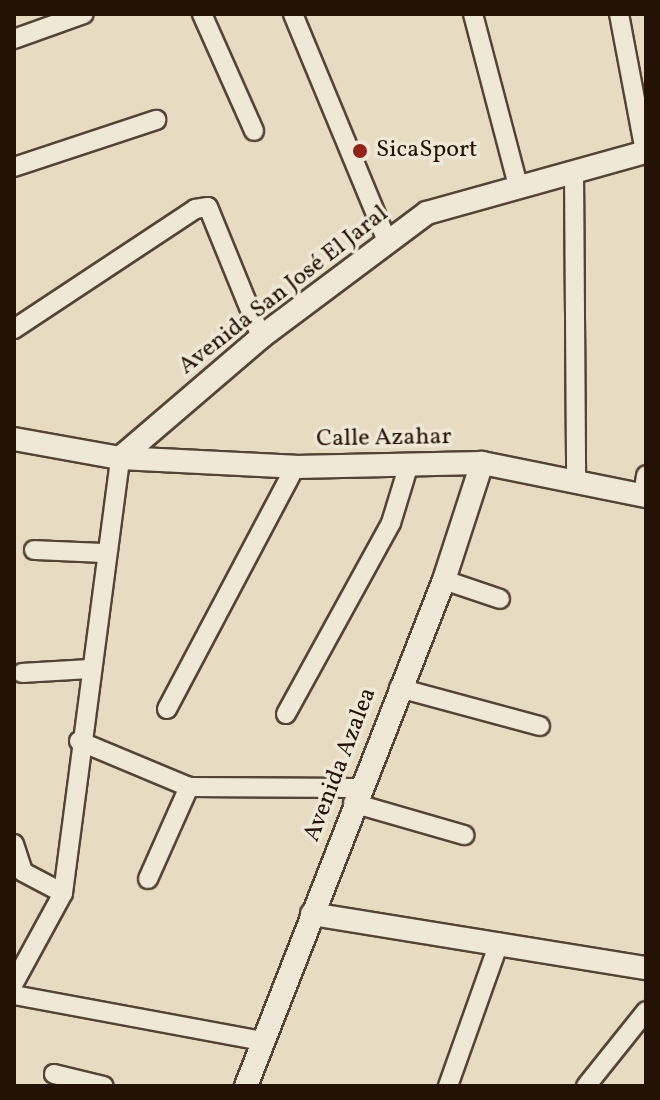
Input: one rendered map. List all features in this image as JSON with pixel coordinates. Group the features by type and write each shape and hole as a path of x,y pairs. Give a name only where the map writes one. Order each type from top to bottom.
{"street":[{"path":"14,39 84,14"},
{"path":"202,14 254,131"},
{"path":"293,14 386,239"},
{"path":"473,14 518,186"},
{"path":"619,14 646,152"},
{"path":"14,167 156,120"},
{"name":"Avenida San José El Jaral","path":"120,458 261,337 386,239 452,202 646,152"},
{"path":"574,172 576,481"},
{"path":"14,329 195,209 208,207 261,337"},
{"path":"14,439 120,458 79,741 63,893 14,983"},
{"name":"Calle Azahar","path":"120,458 295,467 482,463 576,481 645,489"},
{"name":"Avenida Azalea","path":"246,1086 356,796 444,580 482,463"},
{"path":"286,714 391,523 409,464"},
{"path":"167,709 295,467"},
{"path":"34,550 106,553"},
{"path":"444,580 500,599"},
{"path":"22,673 89,669"},
{"path":"399,688 540,726"},
{"path":"79,741 189,787 356,796 464,835"},
{"path":"148,879 189,787"},
{"path":"14,844 18,879 63,893"},
{"path":"312,914 646,968"},
{"path":"448,1086 499,943"},
{"path":"14,995 263,1041"},
{"path":"586,1086 646,1011"},
{"path":"54,1074 104,1086"}],"place":[{"name":"SicaSport","path":"360,151"}]}
